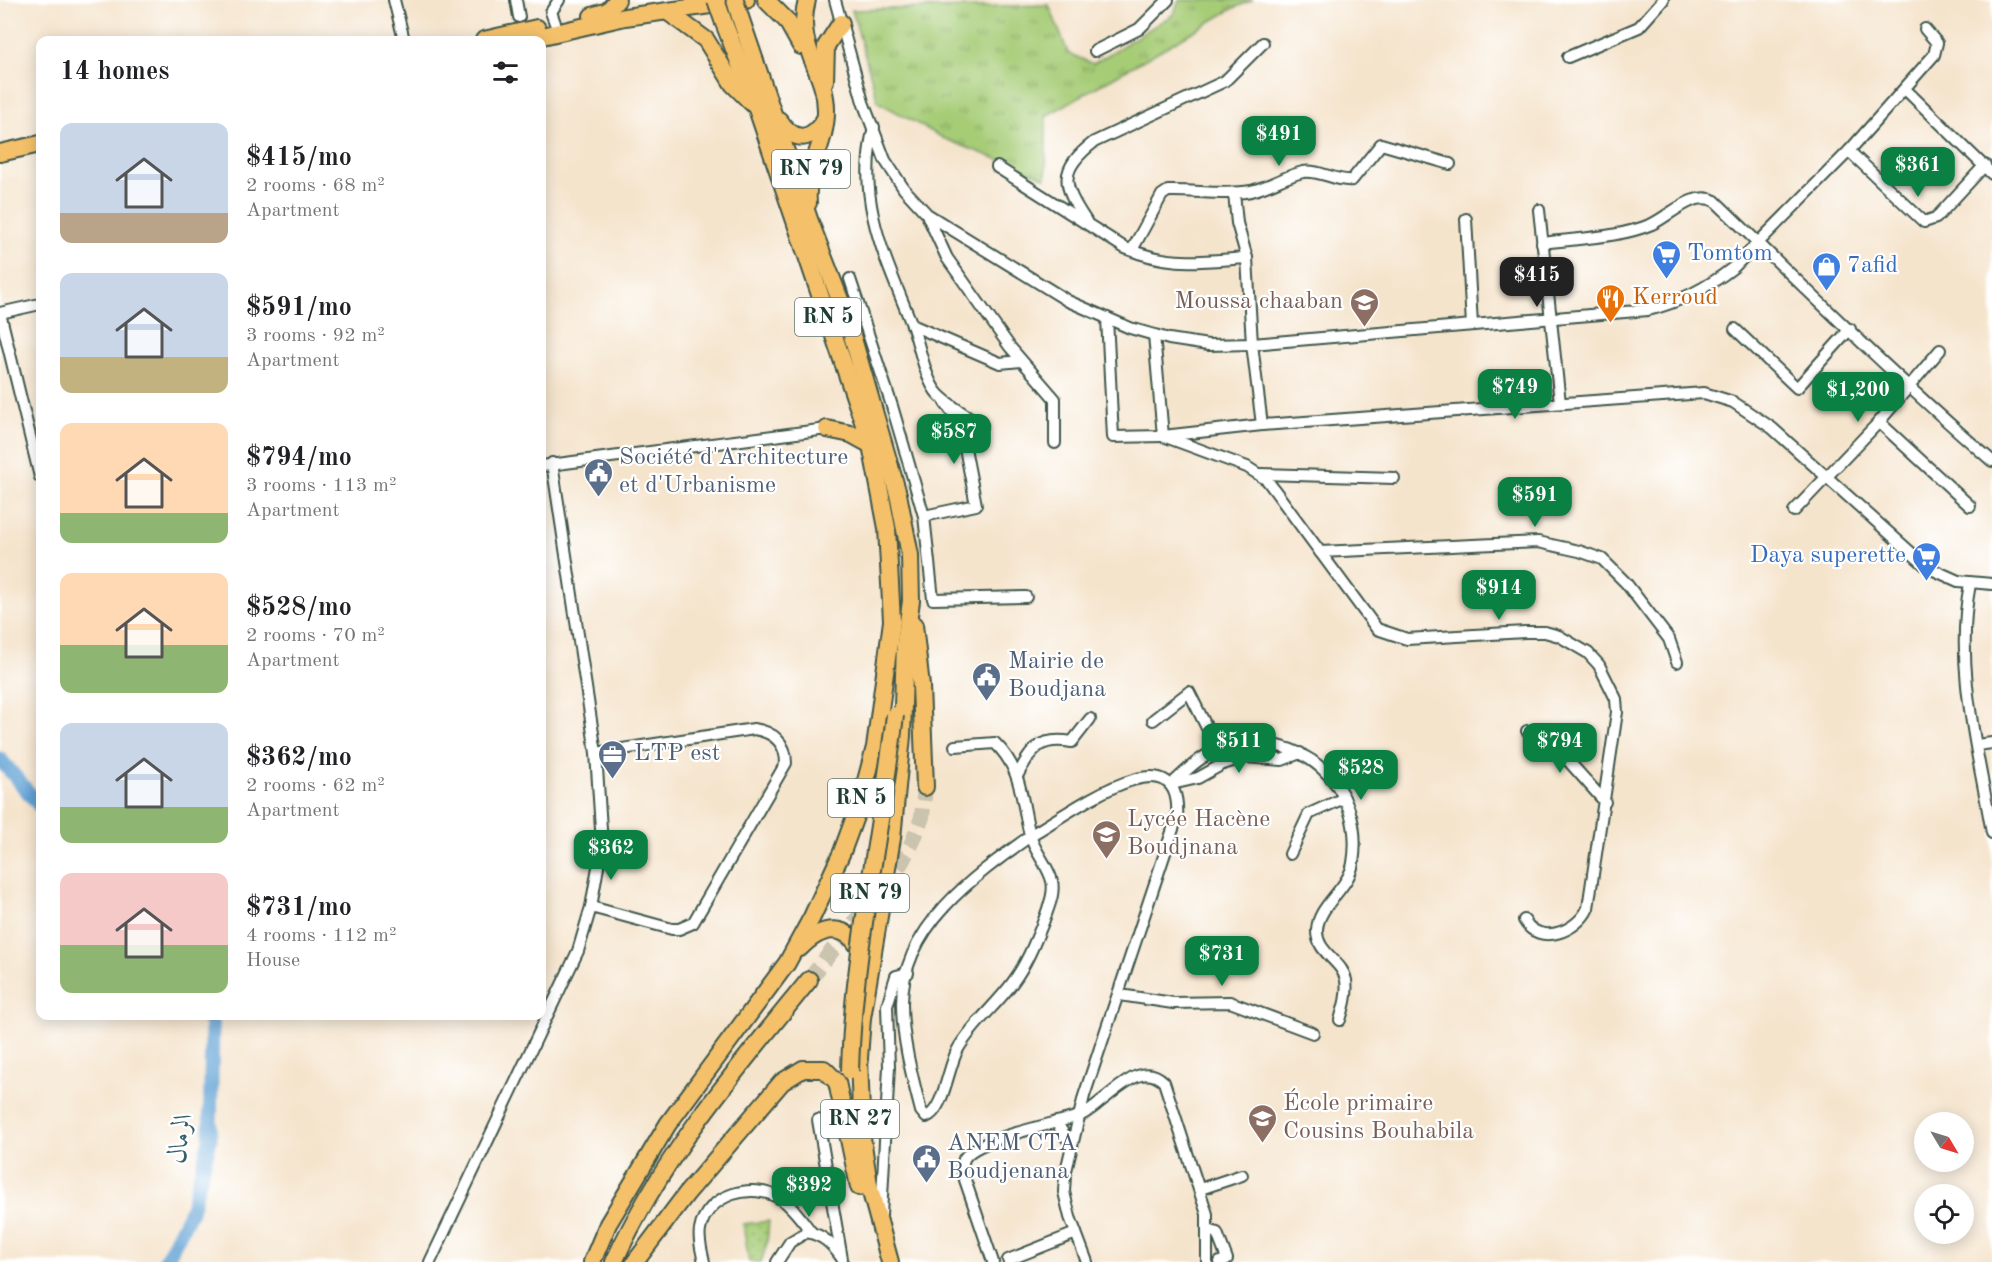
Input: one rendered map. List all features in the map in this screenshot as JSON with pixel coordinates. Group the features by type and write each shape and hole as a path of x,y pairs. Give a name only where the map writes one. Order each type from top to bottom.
{"highway":[{"path":"501,36 604,14 617,0"},
{"path":"622,0 632,9 645,14"},
{"name":"RN 5","path":"716,0 724,23 763,106 847,318 891,467 910,555 911,600 921,686 925,787"},
{"name":"RN 5","path":"592,1262 608,1224 668,1124 787,963 842,852 860,802 875,747 892,621 887,528 871,445 763,106 735,0"},
{"path":"543,36 645,14 746,0"},
{"path":"765,0 787,21 811,58"},
{"path":"807,0 803,28 811,58"},
{"path":"668,12 706,40 733,84 763,106 787,131 798,137 816,132 826,118"},
{"path":"823,91 826,46 841,23"},
{"name":"RN 79","path":"810,222 809,177 826,118 823,91 811,58"},
{"path":"0,153 36,145"},
{"path":"0,160 36,152"},
{"path":"827,429 849,423 862,413"},
{"path":"827,429 851,434 871,445"},
{"name":"RN 79","path":"870,973 892,838 898,716 904,644 911,600"},
{"name":"RN 79","path":"850,1071 851,1022 898,716 892,621"},
{"path":"787,963 812,936 838,930 851,935 857,942 870,973"},
{"name":"RN 27","path":"870,973 862,1018 859,1101 869,1185 890,1262"},
{"path":"614,1262 649,1192 672,1155 731,1074 808,980"},
{"path":"635,1262 740,1129 782,1082 803,1069 824,1069 837,1082 859,1187"},
{"name":"RN 27","path":"850,1071 851,1124 859,1187 880,1262"}],"street":[{"path":"394,0 403,36"},
{"path":"516,0 519,17"},
{"path":"555,23 551,12 559,0"},
{"path":"835,0 863,102 885,160 904,189 927,214 1068,301 1107,318 1154,334 1208,345 1252,344 1648,310 1676,303 1714,283 1760,244 1849,151 1905,89 1938,48 1937,43 1925,29"},
{"path":"1095,51 1139,29 1168,0"},
{"path":"1568,57 1639,27 1663,0"},
{"path":"1089,225 1068,193 1066,178 1078,154 1094,142 1225,81 1263,43"},
{"path":"1849,151 1924,222 1936,218 1988,169 1905,89"},
{"path":"874,127 868,150 866,175 872,219 899,297 938,394 960,422 976,505 924,516"},
{"path":"1132,250 1162,195 1168,191 1233,193 1252,191 1302,172 1312,172 1341,182 1352,180 1381,144 1450,164"},
{"path":"997,166 1132,250 1170,262 1247,258"},
{"path":"1233,193 1237,224 1247,258 1252,344 1262,425"},
{"path":"1542,243 1637,229 1659,220 1694,200 1708,197 1715,201 1850,329 1908,388 1992,461"},
{"path":"1539,210 1553,318 1560,403"},
{"path":"927,214 947,258 1021,361 1055,399 1054,443"},
{"path":"1466,219 1472,325"},
{"path":"850,279 909,461 924,516 933,599 1026,597"},
{"path":"36,305 0,313 36,461"},
{"path":"1107,318 1113,437 1163,436 1262,425 1690,392 1718,396 1733,402 1772,428 1916,560 1944,577 1970,584 1992,584"},
{"path":"912,325 1000,363 1021,361"},
{"path":"1735,329 1797,388 1850,329"},
{"path":"1154,334 1163,436"},
{"path":"1794,511 1879,422 1940,350"},
{"path":"938,394 982,425"},
{"path":"1879,422 1970,506"},
{"path":"546,1018 578,951 591,907 602,844 596,753 547,465 827,429"},
{"path":"1163,436 1259,474 1394,478"},
{"path":"891,467 909,461"},
{"path":"1259,474 1271,485 1377,629 1390,636 1431,639 1545,632 1559,636 1588,653 1599,665 1609,682 1617,712 1588,908 1584,918 1570,929 1548,934 1533,929 1524,920"},
{"path":"1320,552 1538,542 1579,551 1602,559 1626,583 1669,639 1677,662"},
{"path":"1970,584 1963,642 1992,833"},
{"path":"1153,720 1190,692 1218,750"},
{"path":"1017,776 1034,747 1057,739 1072,742 1090,719"},
{"path":"591,907 672,929 680,929 693,923 786,763 783,745 775,736 754,729 596,753"},
{"path":"1527,731 1558,751 1605,802"},
{"path":"955,746 995,743 1017,776 1023,794 1030,837 1052,880 1048,908 1026,962 1013,983 961,1043 951,1060 937,1109 926,1117 921,1111 907,1054 902,1005 908,973 925,931 937,915 978,875 1030,837 1133,778 1155,776 1172,784 1198,778 1223,764 1245,757 1282,760 1300,753"},
{"path":"1172,784 1203,756 1218,750 1260,743 1300,753 1312,759 1333,778 1353,819 1353,864 1345,884 1320,919 1317,931 1320,944 1342,969 1346,978 1347,996 1340,1020"},
{"path":"1977,745 1992,743"},
{"path":"1087,1262 1064,1192 1072,1146 1084,1096 1120,995 1177,817 1178,802 1172,784"},
{"path":"1290,854 1309,814 1344,798"},
{"path":"880,1227 889,1067 887,1006 896,976 908,973"},
{"path":"1120,995 1173,1003 1230,1002 1313,1033"},
{"path":"430,1262 545,1020"},
{"path":"993,1262 964,1177 962,1167 964,1159 980,1146 1080,1116 1131,1079 1141,1075 1158,1076 1164,1082 1200,1189 1208,1230 1207,1262"},
{"path":"818,1120 843,1260"},
{"path":"1056,1122 1072,1146"},
{"path":"1200,1189 1242,1175"},
{"path":"704,1262 700,1232 706,1215 719,1201 738,1192 762,1191 783,1200 812,1233 827,1240 843,1260"},
{"path":"1208,1230 1217,1233 1227,1259 1220,1262"},
{"path":"777,1262 790,1242 798,1236 812,1233"},
{"path":"990,1251 1008,1261 1076,1233"}],"green space":[{"path":"1179,0 1253,0 1234,8 1046,116 1046,178 945,139 878,102 852,10 1049,5 1068,53 1093,64 1174,14"},
{"path":"769,1221 767,1243 761,1262 749,1262 743,1224"}],"waterway":[{"name":"الرمال","path":"0,759 36,801"},
{"name":"الرمال","path":"165,1262 191,1211 210,1140 212,1024 210,1020"}],"tunnel":[{"path":"809,980 901,863 922,817 925,787"}],"place":[{"name":"Tomtom","path":"1666,280"},
{"name":"7afid","path":"1826,292"},
{"name":"Kerroud","path":"1611,324"},
{"name":"Moussa chaaban","path":"1364,328"},
{"name":"Société d'Architecture et d'Urbanisme","path":"598,498"},
{"name":"Daya superette","path":"1927,582"},
{"name":"Mairie de Boudjana","path":"987,702"},
{"name":"LTP est","path":"613,780"},
{"name":"Lycée Hacène Boudjnana","path":"1106,860"},
{"name":"École primaire Cousins Bouhabila","path":"1262,1144"},
{"name":"ANEM CTA Boudjenana","path":"926,1184"}]}
